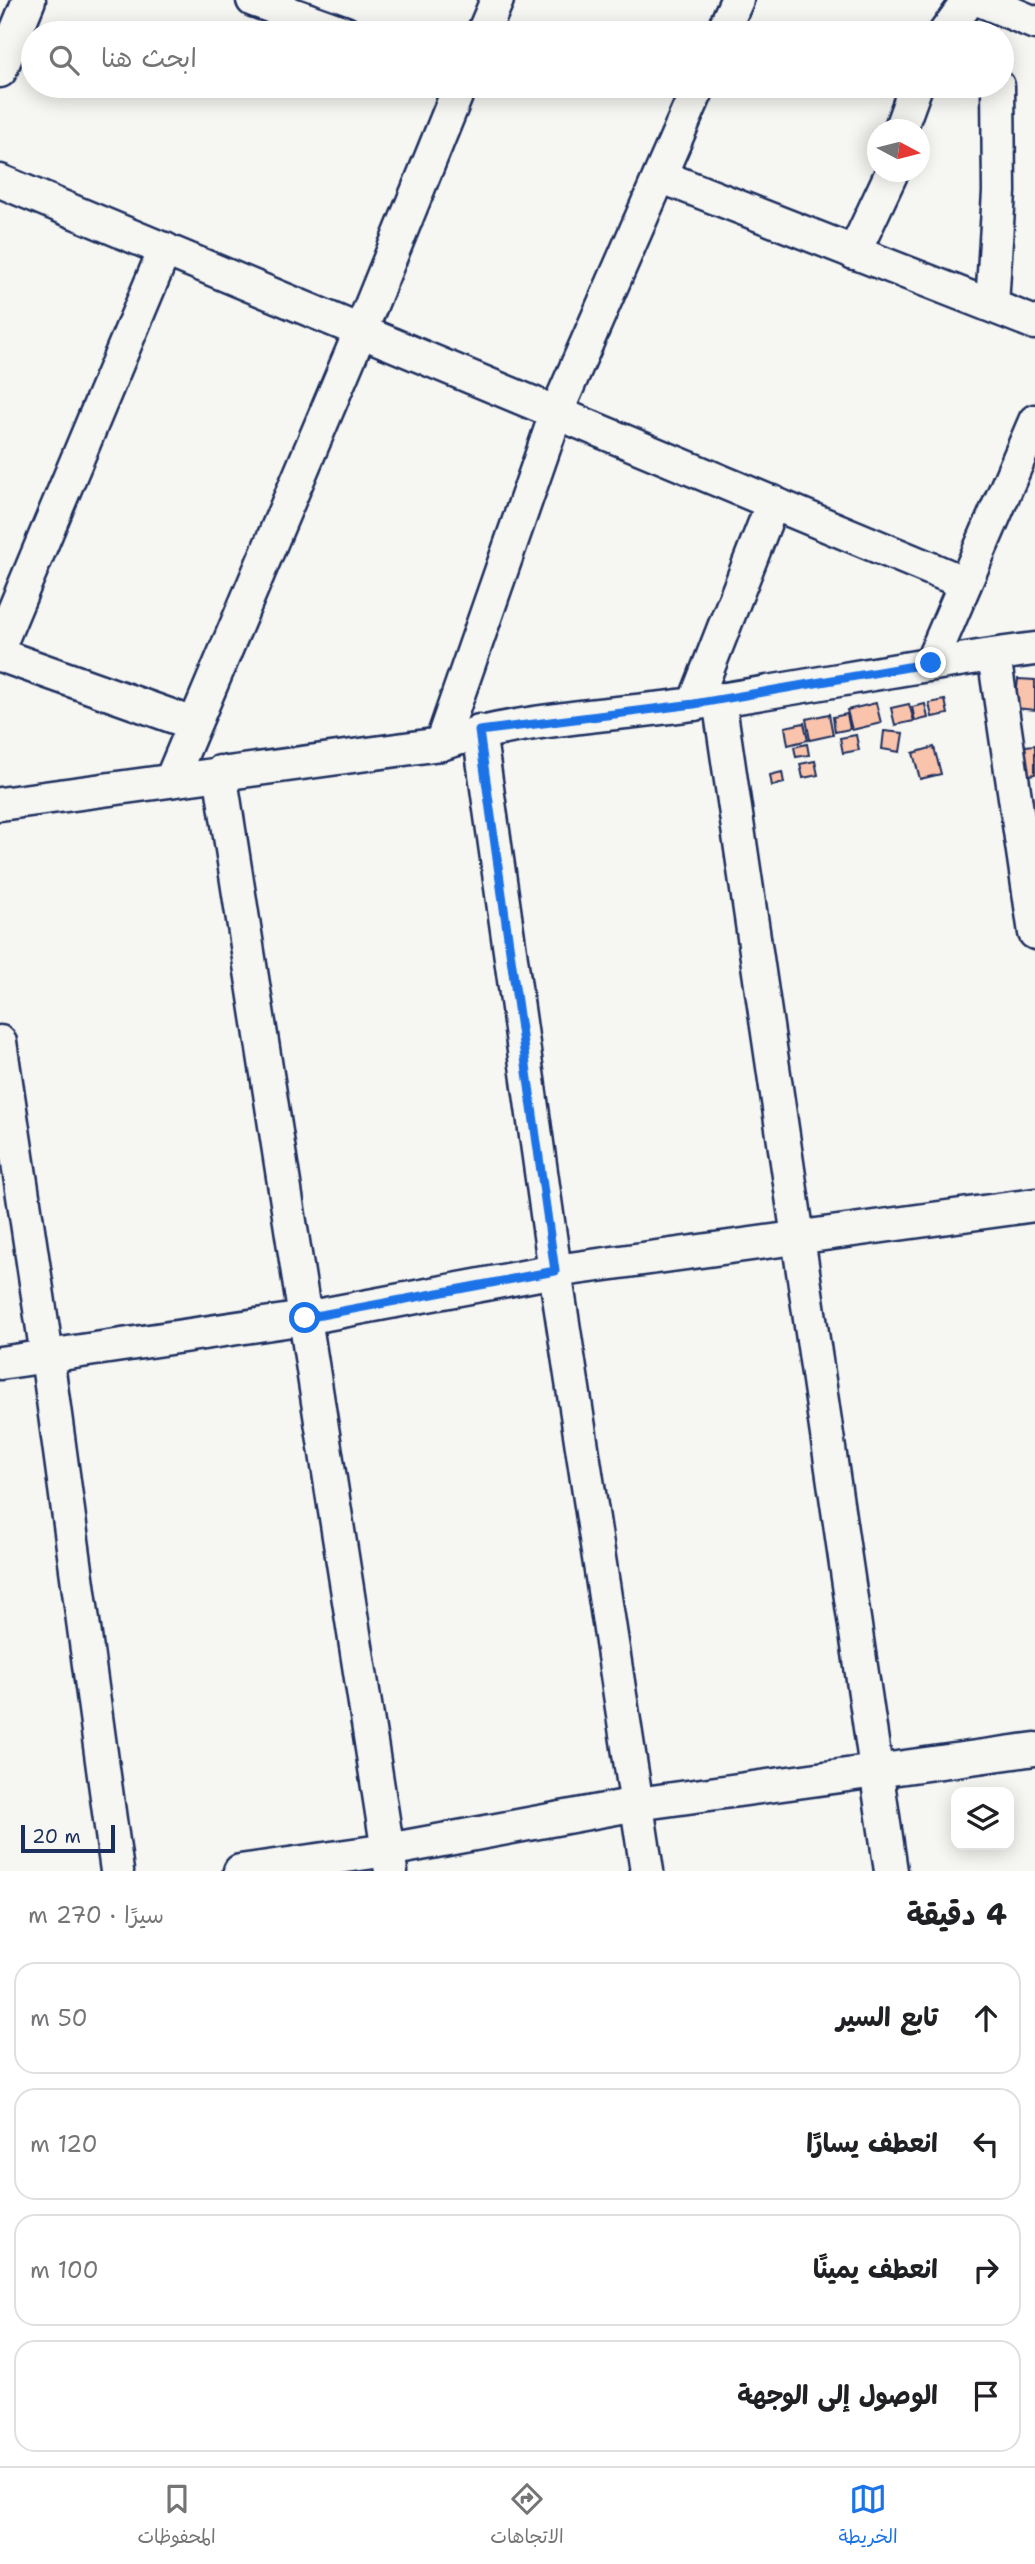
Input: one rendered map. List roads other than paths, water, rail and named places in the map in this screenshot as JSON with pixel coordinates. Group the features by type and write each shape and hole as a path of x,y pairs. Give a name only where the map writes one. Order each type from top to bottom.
{"street":[{"path":"0,71 29,0"},
{"path":"255,0 312,21"},
{"path":"488,21 497,0"},
{"path":"727,21 737,0"},
{"path":"953,21 970,0"},
{"path":"994,14 1035,23"},
{"path":"171,780 361,330 455,98"},
{"path":"441,744 557,411 694,98"},
{"path":"904,119 912,98"},
{"path":"992,305 999,192 998,98"},
{"path":"660,176 1035,323"},
{"path":"0,181 965,583"},
{"path":"854,253 887,182"},
{"path":"0,644 165,249"},
{"path":"931,663 1035,421"},
{"path":"773,502 707,701 798,1238 891,1871"},
{"path":"0,804 441,744 479,731 707,701 931,663 1035,649"},
{"path":"995,654 1035,933"},
{"path":"0,655 194,724"},
{"path":"479,731 555,1271 647,1871"},
{"path":"220,772 390,1861"},
{"path":"0,1042 47,1356 117,1871"},
{"path":"0,1363 305,1318 555,1271 1035,1205"},
{"path":"240,1871 390,1861 637,1804 1035,1749"}]}
